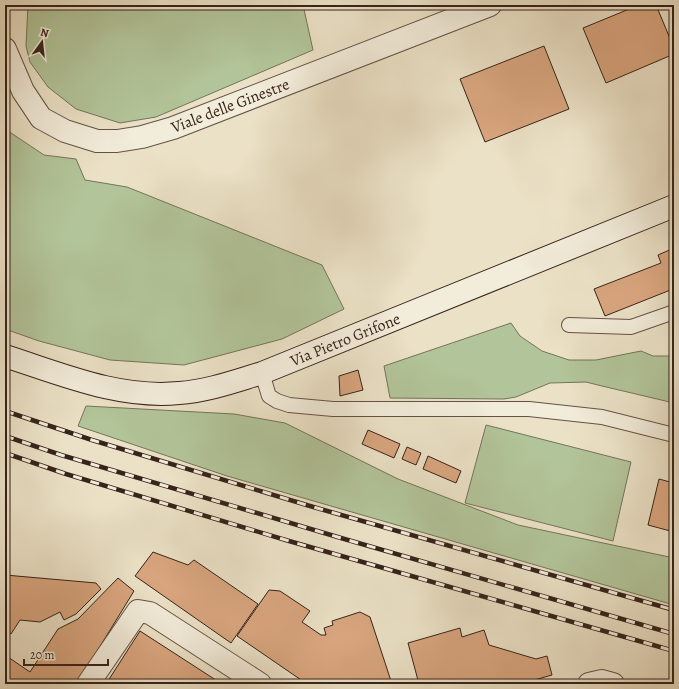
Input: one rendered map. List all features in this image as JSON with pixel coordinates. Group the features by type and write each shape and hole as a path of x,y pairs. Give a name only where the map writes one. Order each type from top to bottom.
{"street":[{"name":"Viale delle Ginestre","path":"5,49 23,91 42,118 65,131 96,141 117,141 142,137 173,128 490,5"},
{"name":"Via Pietro Grifone","path":"5,356 91,384 127,391 152,395 205,389 262,373 674,206"},
{"path":"88,684 138,611 150,613 260,684"}],"lane":[{"path":"569,325 631,327 674,312"},
{"path":"262,373 269,396 289,405 333,409 529,409 602,417 674,435"}],"green space":[{"path":"28,5 303,5 313,50 156,117 120,123 76,109 48,87 30,62 26,46"},
{"path":"5,129 44,155 76,159 85,180 127,187 322,265 344,309 282,339 184,365 110,360 39,341 5,329"},
{"path":"511,323 520,336 542,351 569,360 596,360 641,351 653,356 670,356 674,354 674,403 586,382 550,383 516,397 504,399 390,398 384,366"},
{"path":"86,406 234,414 285,423 398,479 518,525 674,558 674,605 227,476 78,426"},
{"path":"486,425 631,462 613,541 465,503"}],"building":[{"path":"639,5 656,5 674,48 674,54 606,83 583,28"},
{"path":"544,46 569,109 485,142 460,79"},
{"path":"674,248 674,292 673,289 605,316 594,289 661,263 658,255"},
{"path":"358,370 363,390 340,396 339,376"},
{"path":"368,430 400,444 394,458 362,444"},
{"path":"407,447 421,453 416,465 402,459"},
{"path":"428,456 461,471 456,483 423,469"},
{"path":"659,479 674,483 674,532 648,525"},
{"path":"153,552 188,565 194,560 258,604 231,643 135,576"},
{"path":"5,575 96,583 101,589 76,614 64,620 60,612 40,622 20,620 11,634 5,630"},
{"path":"118,578 134,591 77,684 5,684 5,655 30,672 58,629 78,619"},
{"path":"269,590 280,591 310,611 302,622 321,635 326,635 324,628 333,625 332,621 360,612 370,617 392,684 307,684 237,636"},
{"path":"460,628 462,637 484,630 489,645 536,659 547,656 552,675 520,684 419,684 408,643"},
{"path":"140,631 222,684 106,684"}],"railway":[{"path":"5,411 92,440 310,506 674,610"},
{"path":"5,436 61,455 341,538 674,634"},
{"path":"5,453 66,474 289,541 674,651"}]}
